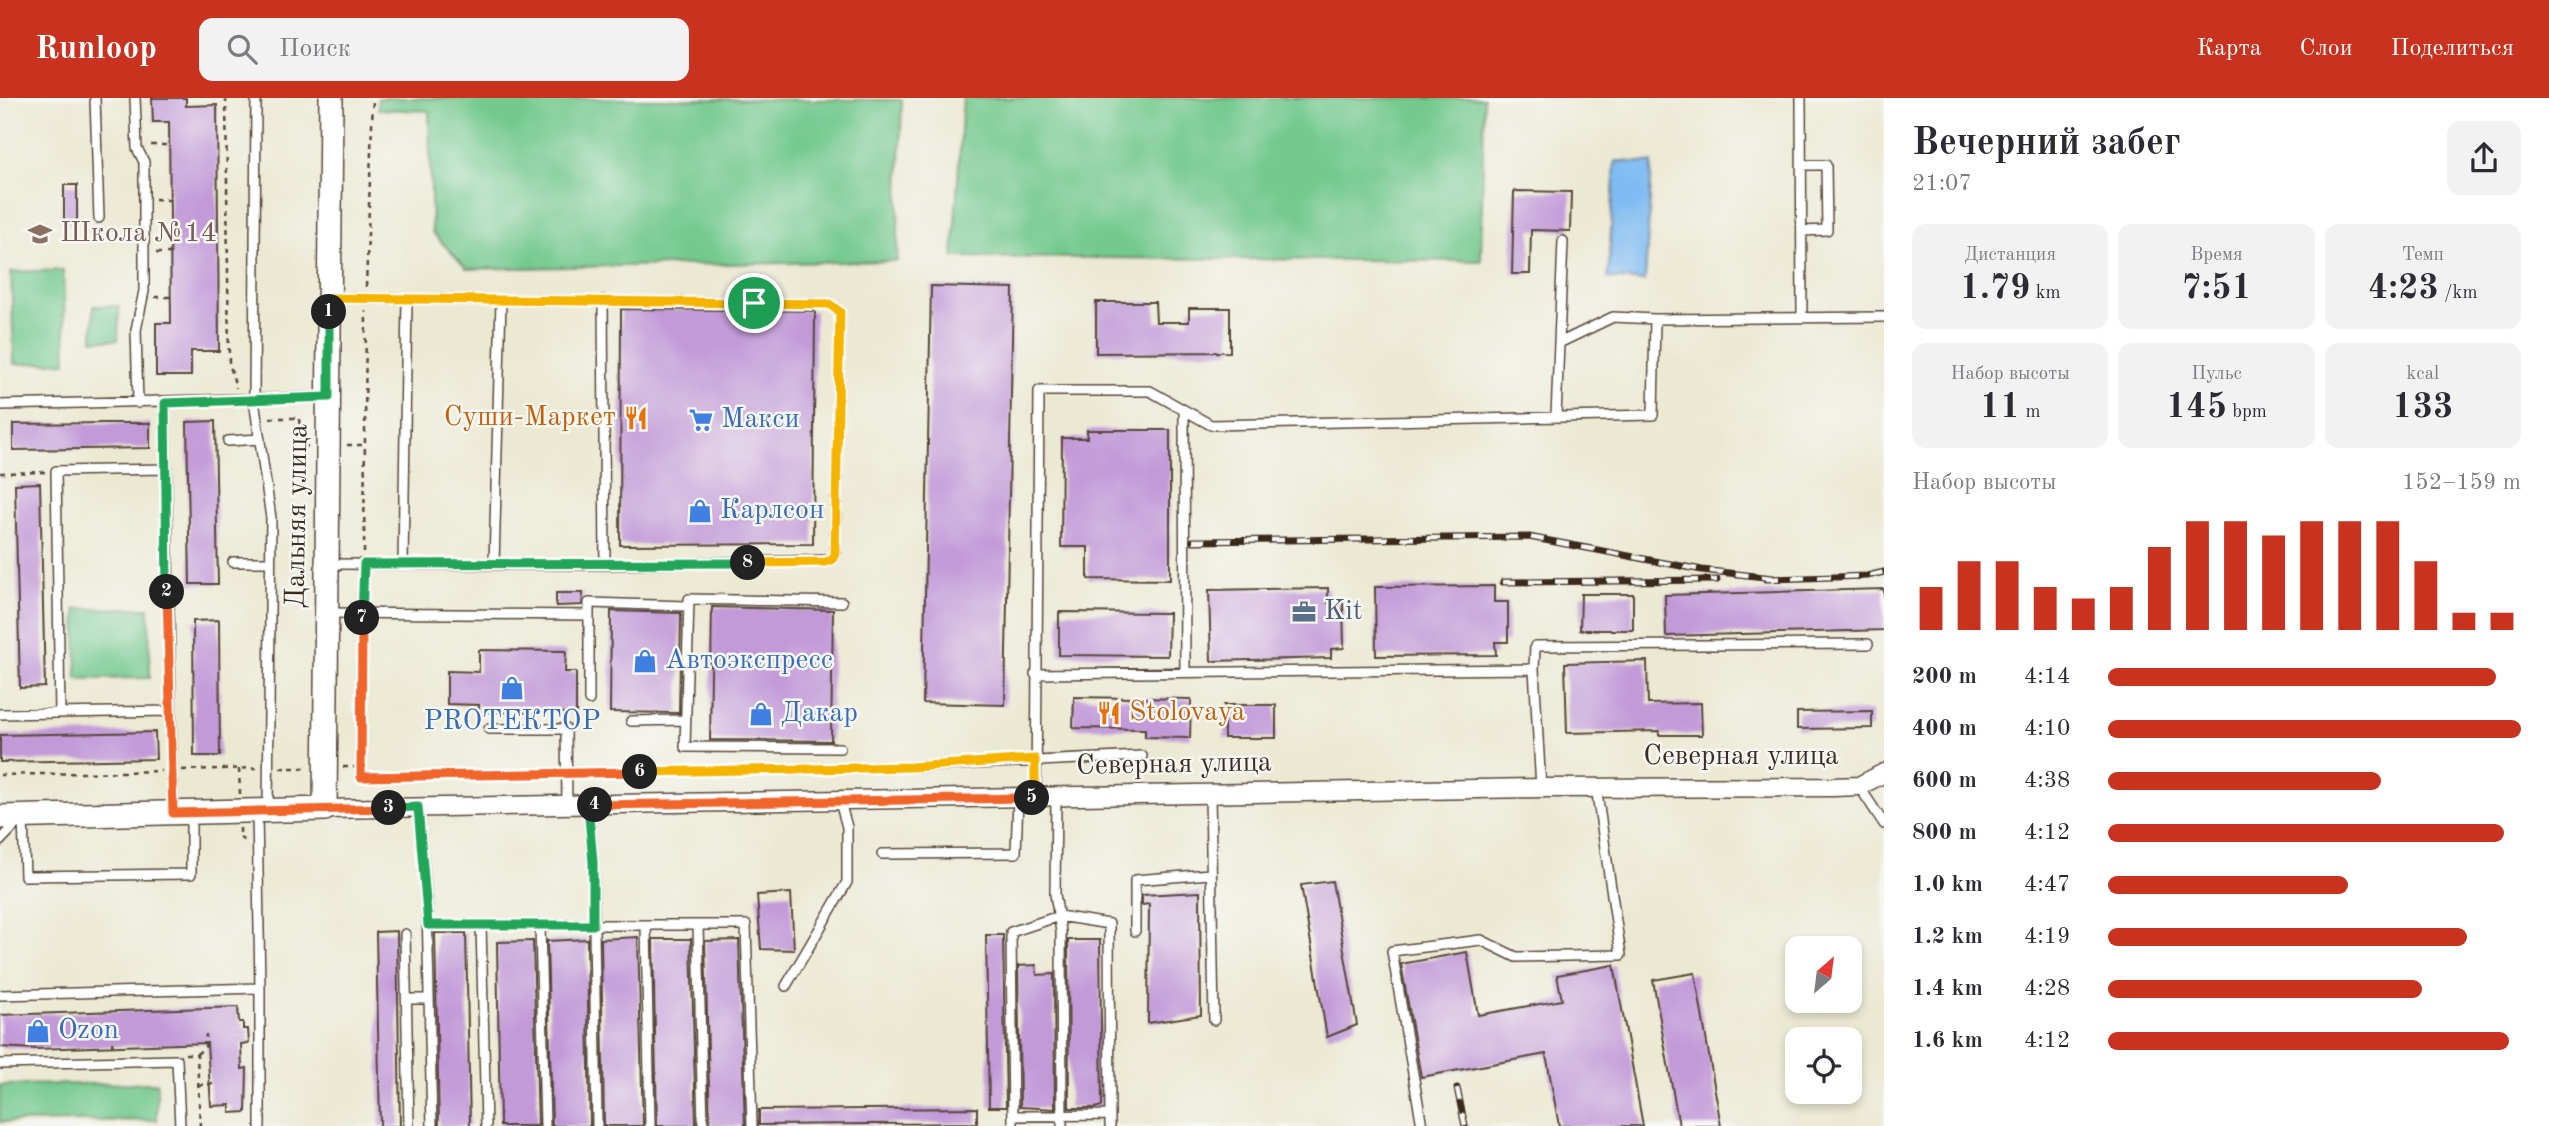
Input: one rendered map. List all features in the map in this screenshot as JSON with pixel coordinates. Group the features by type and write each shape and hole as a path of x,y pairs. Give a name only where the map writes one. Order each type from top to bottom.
{"street":[{"name":"Дальняя улица","path":"325,809 331,98"},
{"name":"Северная улица","path":"0,817 418,807 840,802 1597,787 1859,786 1884,773"}],"lane":[{"path":"95,98 99,218"},
{"path":"135,98 137,148 144,162 144,291 135,330 138,403"},
{"path":"256,98 254,400 271,518 263,811 260,1126"},
{"path":"1801,98 1802,317"},
{"path":"1801,165 1826,165 1827,230 1802,230"},
{"path":"1556,417 1563,242"},
{"path":"327,564 605,565 832,560 835,554 840,312 829,304 330,298"},
{"path":"403,564 407,299"},
{"path":"494,565 501,300"},
{"path":"603,300 605,565"},
{"path":"1559,343 1613,317 1884,317"},
{"path":"882,854 1016,853 1035,759 1039,391 1150,391 1211,425 1653,415 1655,319"},
{"path":"0,405 329,397"},
{"path":"23,817 25,876 191,874 169,711 165,403"},
{"path":"1184,410 1185,672"},
{"path":"229,441 260,439"},
{"path":"60,713 56,472 166,469"},
{"path":"233,562 270,562"},
{"path":"840,748 685,747 689,599 842,602"},
{"path":"589,700 589,603 687,606"},
{"path":"327,613 589,615"},
{"path":"1541,788 1535,646 1867,644"},
{"path":"1035,674 1534,669"},
{"path":"0,714 169,711"},
{"path":"631,721 686,720"},
{"path":"489,729 566,729 567,805"},
{"path":"911,767 1142,756"},
{"path":"1859,786 1884,824"},
{"path":"1422,1126 1392,951 1481,940 1516,957 1620,955 1597,787"},
{"path":"1210,794 1214,1020"},
{"path":"1056,798 1055,894 1059,916 1062,1121"},
{"path":"786,986 847,883 847,827 840,802"},
{"path":"588,805 593,862 597,1126"},
{"path":"418,807 428,925 432,1126"},
{"path":"0,841 23,817"},
{"path":"1135,931 1135,880 1210,874"},
{"path":"1110,1126 1111,1115 1109,924 1059,916 1011,932 1013,1121 1062,1121 1111,1115"},
{"path":"428,925 746,925 752,1126"},
{"path":"481,925 486,1126"},
{"path":"540,925 545,1126"},
{"path":"646,925 650,1126"},
{"path":"698,925 703,1126"},
{"path":"405,934 409,1126"},
{"path":"0,995 260,988"},
{"path":"407,999 429,999"},
{"path":"0,1064 177,1060 180,1126"}],"path":[{"path":"226,98 229,362"},
{"path":"373,98 366,298 361,777 911,767"},
{"path":"151,145 170,145"},
{"path":"152,198 170,200"},
{"path":"153,253 170,253"},
{"path":"152,297 171,297"},
{"path":"0,472 56,472"},
{"path":"197,1054 205,1047 206,1034"},
{"path":"198,1085 214,1084"}],"green space":[{"path":"378,98 902,100 897,261 467,269 432,232 429,111 378,109"},
{"path":"963,98 1484,98 1481,261 953,257"},
{"path":"63,270 66,362 14,364 11,272"},
{"path":"94,306 119,306 118,340 93,340"},
{"path":"149,608 150,678 77,679 76,609"},
{"path":"157,1083 157,1120 0,1122 0,1085"}],"water":[{"path":"1615,161 1652,163 1645,281 1608,278"}],"building":[{"path":"152,98 186,98 186,106 217,105 219,351 191,351 191,376 156,376 156,323 171,323 169,122 153,122"},
{"path":"64,185 77,185 77,223 64,223"},
{"path":"1514,191 1571,192 1570,231 1531,230 1530,274 1512,274"},
{"path":"931,286 1013,288 1005,705 923,703"},
{"path":"1096,302 1155,302 1156,322 1189,322 1189,308 1230,308 1230,352 1096,353"},
{"path":"621,309 815,311 813,544 620,545"},
{"path":"215,421 218,584 190,584 187,422"},
{"path":"150,423 150,448 13,450 13,424"},
{"path":"1087,430 1170,430 1170,580 1088,579 1088,547 1061,547 1062,438 1087,438"},
{"path":"40,483 45,687 20,688 15,484"},
{"path":"1494,586 1494,602 1508,602 1508,642 1495,642 1496,655 1376,656 1375,587"},
{"path":"1328,588 1328,603 1343,603 1344,648 1331,649 1331,658 1211,661 1209,590"},
{"path":"1884,589 1884,630 1666,636 1665,595"},
{"path":"556,593 583,593 582,605 556,606"},
{"path":"1581,594 1633,594 1633,630 1580,630"},
{"path":"712,607 833,610 831,741 710,740"},
{"name":"Автоэкспресс","path":"611,611 681,613 679,713 610,712"},
{"path":"1059,612 1169,613 1168,656 1059,655"},
{"path":"219,620 220,756 194,756 193,621"},
{"name":"PROТЕКТОР","path":"479,650 566,651 565,672 576,672 576,713 479,712 479,705 447,704 447,671 479,672"},
{"path":"1647,661 1648,704 1701,703 1702,735 1659,735 1659,731 1567,733 1565,663"},
{"path":"1074,697 1191,699 1190,738 1145,737 1145,729 1073,728"},
{"path":"1224,705 1276,705 1276,738 1224,738"},
{"path":"1872,711 1872,728 1797,729 1797,712"},
{"path":"155,732 156,759 0,762 0,735"},
{"path":"1332,881 1357,1025 1327,1037 1301,885"},
{"path":"1200,892 1201,1015 1148,1023 1149,904 1142,905 1142,895"},
{"path":"791,893 794,950 761,949 757,895"},
{"path":"397,931 400,1126 380,1126 376,932"},
{"path":"435,933 466,933 470,1126 439,1126"},
{"path":"986,935 1003,935 1006,1107 989,1107"},
{"path":"638,937 643,1126 604,1126 601,939"},
{"path":"587,939 590,1126 552,1126 547,941"},
{"path":"653,939 691,939 696,1126 657,1126"},
{"path":"739,940 745,1126 710,1126 705,941"},
{"path":"1068,940 1100,940 1102,1106 1095,1108 1069,1108"},
{"path":"533,941 538,1126 500,1126 497,942"},
{"path":"1467,952 1478,1015 1562,1000 1557,975 1614,965 1643,1126 1559,1126 1546,1054 1421,1077 1401,964"},
{"path":"1036,965 1037,975 1054,974 1055,1109 1020,1107 1018,966"},
{"path":"1695,973 1721,1126 1679,1126 1653,980"},
{"path":"238,1007 239,1022 243,1022 243,1029 248,1029 249,1043 241,1044 242,1069 247,1068 246,1112 230,1113 230,1105 211,1106 207,1043 36,1049 0,1047 0,1015"},
{"path":"977,1108 977,1123 759,1125 759,1110"}],"railway":[{"path":"1193,541 1529,537 1702,570 1773,578"},
{"path":"1766,579 1867,576 1884,572"},
{"path":"1503,582 1717,580"},
{"path":"1457,1088 1465,1126"}],"place":[{"name":"Школа №14","path":"40,234"},
{"name":"Суши-Маркет","path":"636,418"},
{"name":"Макси","path":"701,420"},
{"name":"Карлсон","path":"700,511"},
{"name":"Kit","path":"1304,612"},
{"name":"Автоэкспресс","path":"645,661"},
{"name":"PROТЕКТОР","path":"512,688"},
{"name":"Stolovaya","path":"1109,713"},
{"name":"Дакар","path":"761,714"},
{"name":"Ozon","path":"38,1031"}],"route":[{"path":"330,298 754,303 829,304 840,312 835,554 832,560 605,565 364,564 361,777 911,767 1035,759 1035,798 588,805 593,862 593,925 428,925 418,807 173,813 165,403 329,397 330,298"}]}
